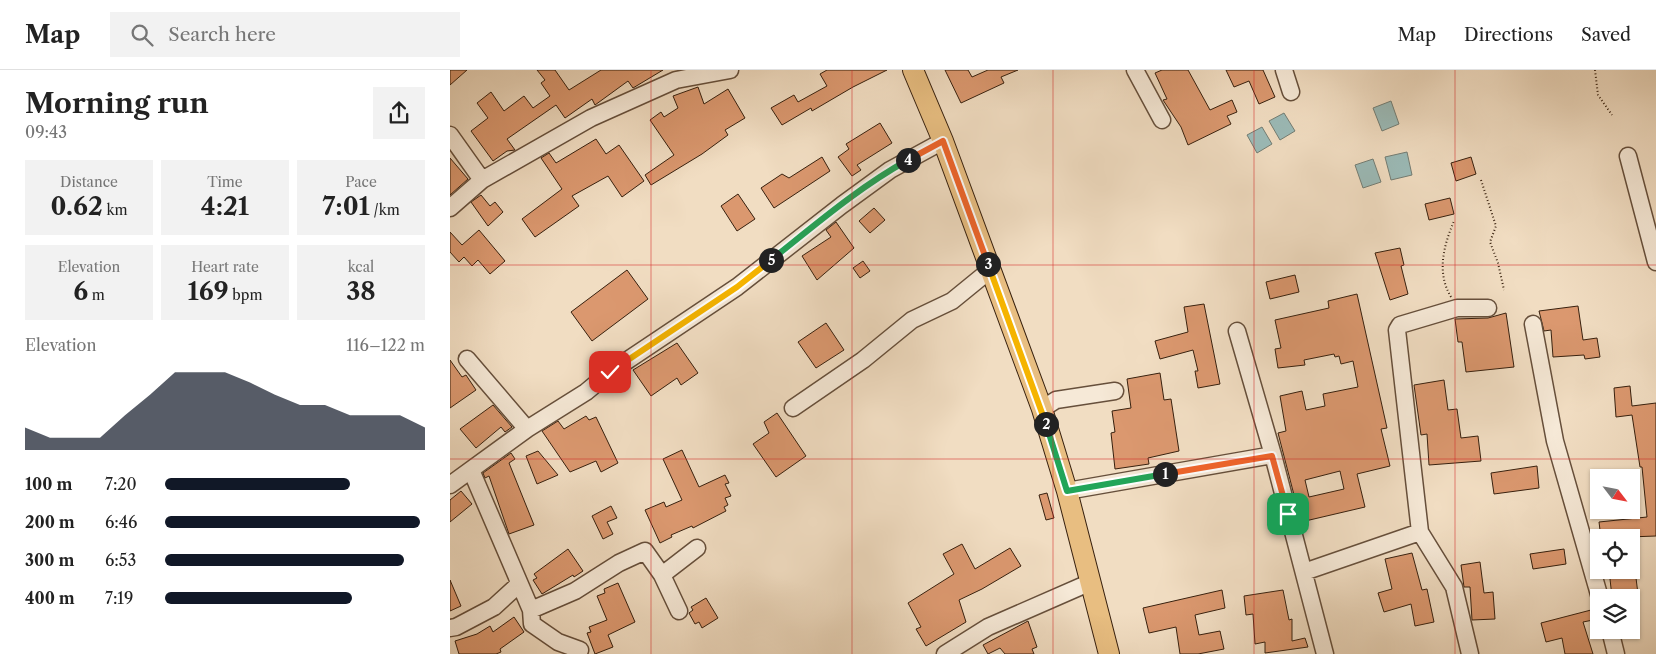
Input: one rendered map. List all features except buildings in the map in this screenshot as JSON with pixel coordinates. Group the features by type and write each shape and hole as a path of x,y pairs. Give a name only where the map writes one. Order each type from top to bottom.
{"main road":[{"path":"913,70 943,141 1042,410 1067,491 1109,654"}],"street":[{"path":"450,208 482,180 591,118 676,80 730,70"},
{"path":"1135,70 1162,120"},
{"path":"1284,70 1291,92"},
{"path":"450,135 482,180"},
{"path":"450,485 527,430 586,392 617,367 737,287 826,216 890,170 943,141"},
{"path":"1628,156 1656,262"},
{"path":"793,408 863,360 912,320 952,301 990,270"},
{"path":"1470,654 1454,587 1420,532 1397,330 1400,325 1457,308 1488,308"},
{"path":"1532,324 1555,441 1597,589"},
{"path":"1237,331 1325,654"},
{"path":"467,359 527,430"},
{"path":"1042,410 1056,400 1115,391"},
{"path":"1067,491 1272,456"},
{"path":"471,470 518,585 531,610 532,624 558,642 580,650"},
{"path":"1304,572 1420,532"},
{"path":"662,575 697,548"},
{"path":"531,610 575,591 619,563 646,551 662,575 679,611"},
{"path":"945,654 988,627 1091,582"},
{"path":"450,628 456,627 494,607 518,585"},
{"path":"1612,639 1616,654"}],"path":[{"path":"1595,70 1598,95 1612,115"},
{"path":"1481,180 1496,226 1490,242 1498,263 1504,290"},
{"path":"1454,221 1444,246 1442,267 1448,292 1457,308"}],"water":[{"path":"1391,101 1399,124 1382,131 1373,108"},
{"path":"1284,113 1295,131 1280,140 1269,121"},
{"path":"1262,127 1272,144 1257,153 1247,135"},
{"path":"1407,152 1412,175 1391,180 1385,157"},
{"path":"1373,159 1381,182 1363,188 1355,165"}],"route":[{"path":"610,372 737,287 890,170 943,141 1042,410 1067,491 1272,456 1288,514"}]}
